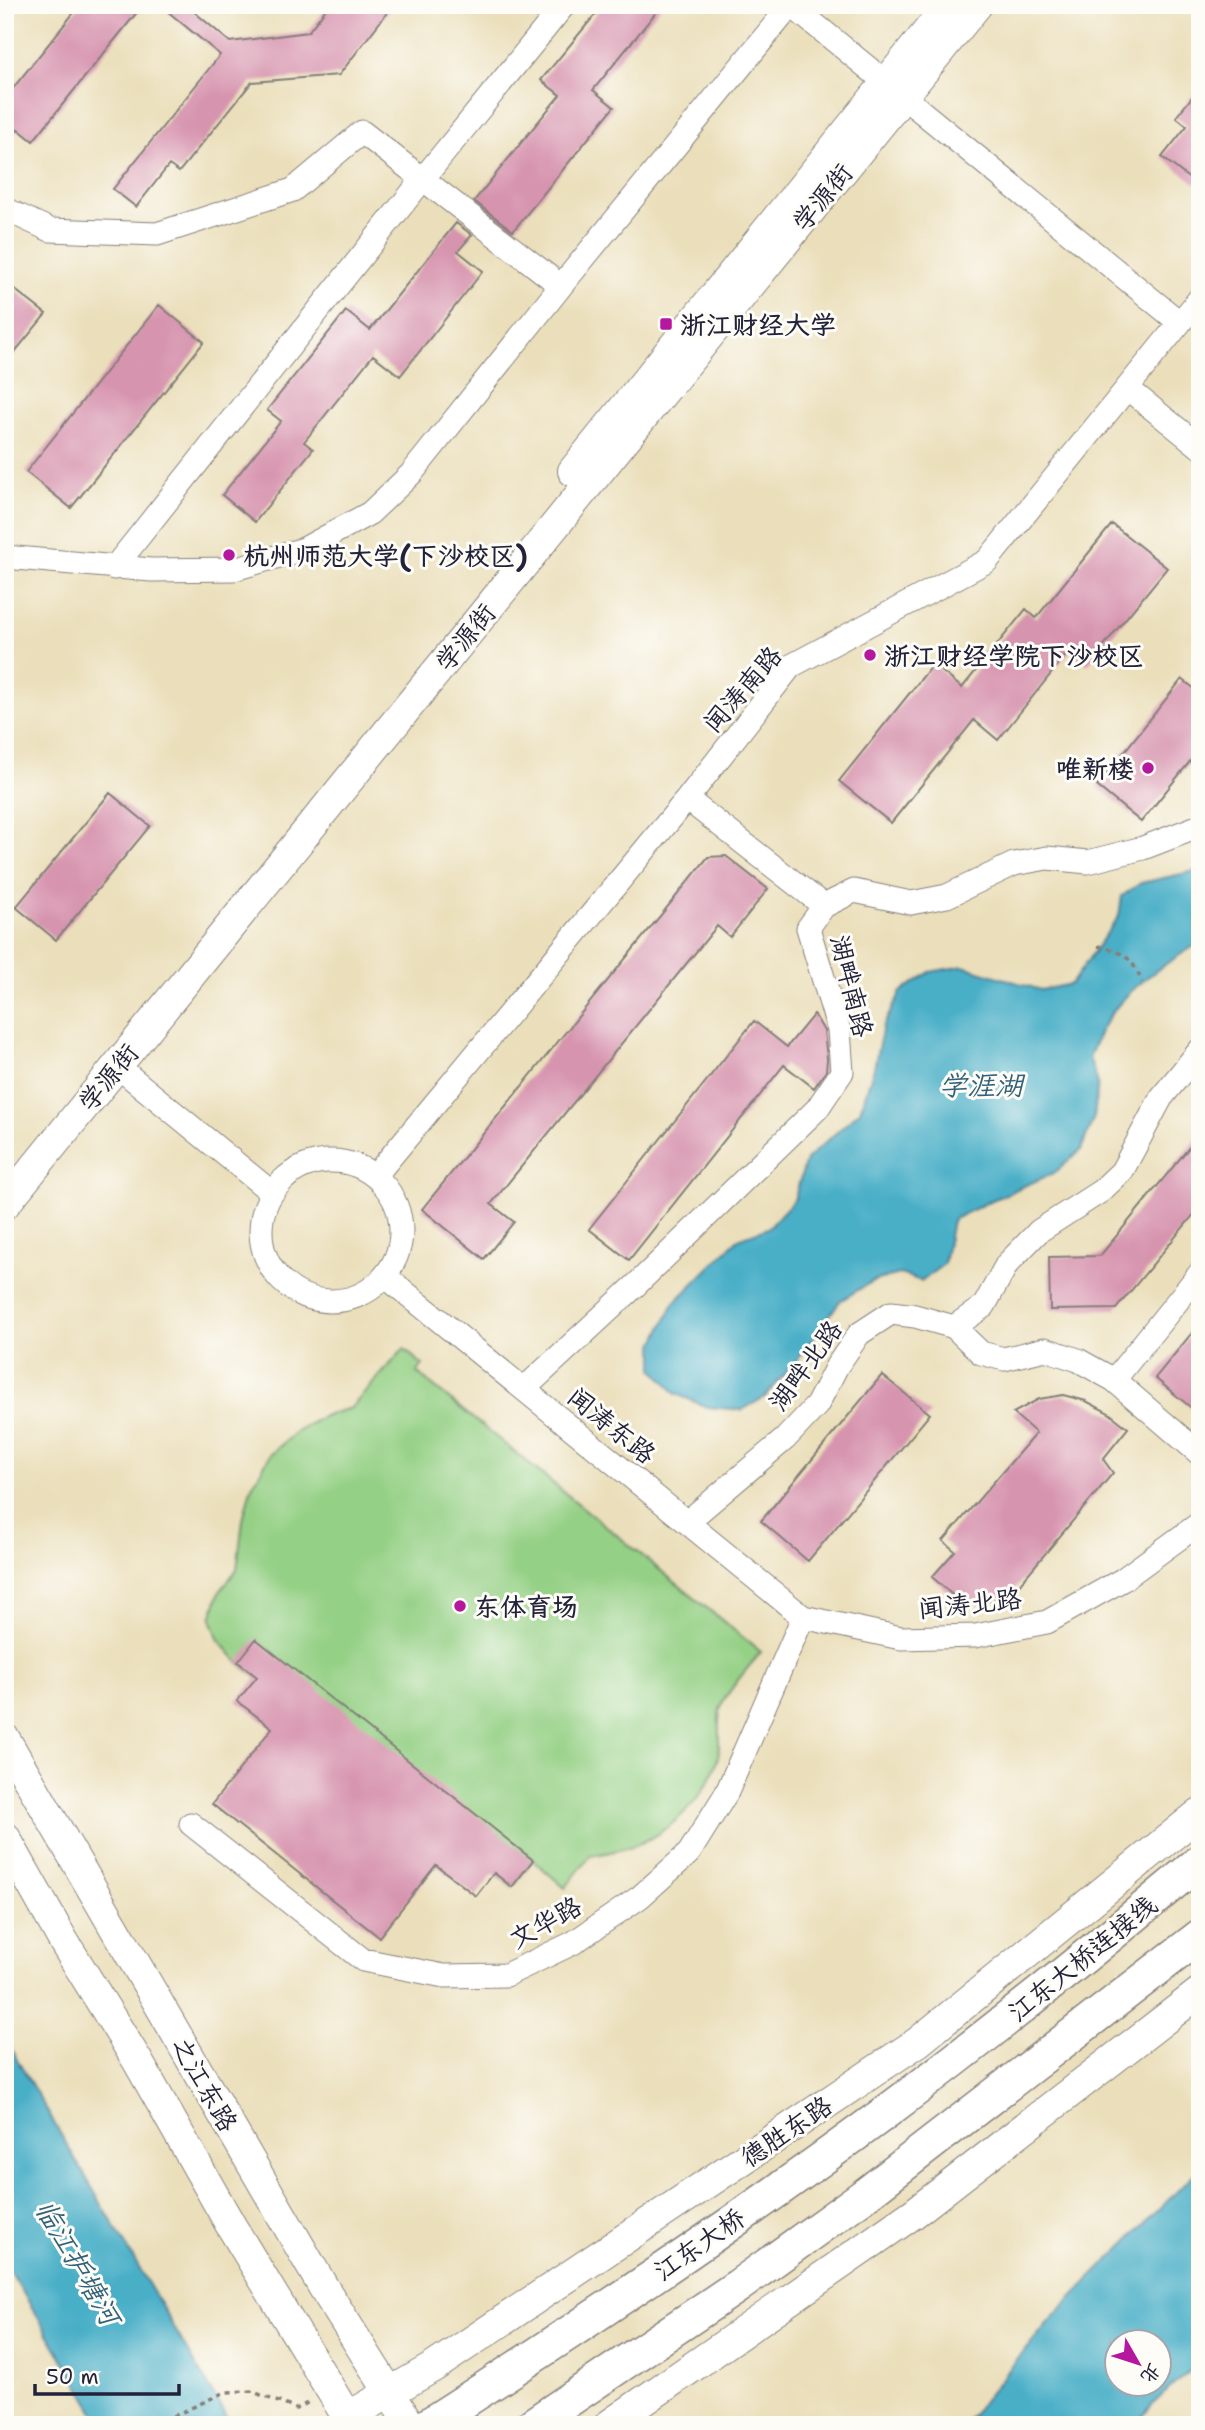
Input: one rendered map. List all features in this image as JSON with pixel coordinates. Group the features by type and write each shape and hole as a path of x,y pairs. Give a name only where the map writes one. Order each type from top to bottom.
{"highway":[{"name":"江东大桥连接线","path":"963,2053 1112,1935 1200,1861"},
{"name":"江东大桥连接线","path":"532,2425 866,2194 1200,1936"},
{"name":"江东大桥","path":"428,2425 573,2331 683,2255 869,2124 963,2053"}],"main road":[{"path":"5,1177 893,91 949,5"},
{"name":"学源街","path":"5,1204 893,91 977,5"},
{"name":"之江东路","path":"5,1739 325,2290 410,2425"},
{"name":"德胜东路","path":"350,2421 435,2367 918,2042 1200,1812"},
{"name":"之江东路","path":"5,1837 230,2224 350,2421"},
{"path":"609,2425 913,2214 1200,1992"}],"street":[{"path":"114,568 564,5"},
{"path":"5,557 150,570 234,569 304,549 370,513 411,474 791,5 1179,322"},
{"path":"5,209 50,230 157,233 293,190 362,132 561,286"},
{"name":"闻涛南路","path":"375,1176 687,799 791,666 987,561 1200,298"},
{"path":"1127,388 1200,447"},
{"path":"687,799 824,906"},
{"name":"湖畔南路","path":"524,1389 636,1285 817,1109 842,1072 839,1030 808,928 824,906 854,891 911,904 947,896 1014,864 1047,858 1088,863 1143,848 1200,826"},
{"path":"1197,1059 1161,1098 1122,1171 1101,1192 1038,1231 1007,1264 984,1306 954,1327 981,1353 1004,1359 1045,1349 1078,1360 1114,1380 1200,1454"},
{"path":"117,1066 272,1194"},
{"path":"331,1161 354,1165 375,1176 390,1193 399,1213 401,1235 396,1257 385,1276 367,1291 345,1300 322,1301 299,1294 280,1281 267,1261 260,1239 262,1215 272,1194 287,1176 308,1165 331,1161"},
{"path":"1114,1380 1200,1273"},
{"name":"闻涛东路","path":"385,1276 803,1617"},
{"name":"湖畔北路","path":"687,1522 785,1439 817,1405 837,1366 859,1334 891,1313 915,1316 954,1327"},
{"name":"闻涛北路","path":"803,1617 901,1638 975,1636 1047,1622 1122,1580 1200,1522"},
{"name":"文华路","path":"191,1825 363,1959 444,1976 506,1975 573,1942 640,1897 689,1853 727,1793 803,1617"}],"path":[{"path":"1098,946 1121,952 1128,957 1134,962 1143,982"},
{"path":"155,2425 225,2392 251,2391 296,2409 331,2390"}],"green space":[{"name":"东体育场","path":"404,1349 423,1365 417,1373 761,1652 735,1683 722,1704 719,1715 718,1757 708,1782 691,1806 670,1825 647,1840 590,1856 565,1888 533,1860 512,1887 238,1662 219,1640 211,1619 219,1593 237,1569 243,1520 251,1488 270,1455 298,1430 326,1415 351,1408"}],"water":[{"name":"学涯湖","path":"1200,870 1200,946 1196,945 1134,988 1103,1027 1089,1058 1098,1083 1094,1117 1081,1150 1054,1173 952,1220 944,1264 921,1281 900,1274 873,1281 840,1301 798,1359 765,1397 742,1410 707,1407 676,1394 654,1369 654,1344 674,1303 738,1239 768,1228 794,1200 806,1160 860,1111 874,1068 883,1026 901,992 930,972 963,966 1041,990 1071,984 1119,916 1122,896 1141,883"},
{"name":"临江护塘河","path":"5,2037 231,2425 103,2425 5,2263"},
{"path":"1200,2168 1200,2361 1174,2385 1174,2328 1104,2328 1104,2398 1159,2398 1135,2425 963,2425 1052,2318"}],"building":[{"path":"80,5 143,5 33,141 18,129 5,145 5,98"},
{"path":"160,5 186,5 230,42 308,32 329,5 393,5 339,75 252,82 179,172 169,165 136,207 113,189 220,55"},
{"path":"603,5 662,5 593,90 614,107 513,231 474,201 560,95 541,80"},
{"path":"1200,87 1200,187 1162,157 1187,126 1176,117"},
{"path":"456,223 472,235 458,251 483,271 400,376 373,355 304,442 313,449 255,522 222,495 281,421 267,410 346,311 370,330"},
{"path":"5,282 46,314 5,364"},
{"path":"159,305 204,342 71,508 26,472"},
{"path":"1112,524 1167,568 1088,665 1070,650 998,740 974,720 891,823 839,781 933,664 962,688 1026,609 1036,618"},
{"name":"唯新楼","path":"1182,679 1200,693 1200,749 1141,822 1097,786"},
{"path":"110,793 150,826 56,940 16,907"},
{"path":"726,856 768,889 730,937 717,926 491,1204 514,1222 484,1259 422,1209 708,857"},
{"path":"814,1014 824,1031 827,1059 826,1071 814,1088 784,1065 629,1260 589,1229 754,1021 787,1047"},
{"path":"1200,1134 1200,1207 1116,1309 1050,1310 1049,1257 1100,1256"},
{"path":"1200,1323 1200,1415 1155,1378"},
{"path":"882,1375 930,1414 808,1561 761,1521"},
{"path":"1063,1395 1086,1401 1109,1413 1128,1428 1103,1459 1113,1473 1018,1586 1003,1597 978,1604 958,1600 932,1577 955,1551 943,1541 1036,1433 1013,1413 1039,1399"},
{"path":"256,1639 533,1860 512,1887 494,1873 476,1896 436,1865 379,1937 212,1804 272,1728 237,1701 257,1677 238,1662"}],"place":[{"name":"浙江财经大学","path":"666,324"},
{"name":"杭州师范大学(下沙校区)","path":"229,555"},
{"name":"浙江财经学院下沙校区","path":"870,655"},
{"name":"唯新楼","path":"1148,768"},
{"name":"东体育场","path":"460,1606"}]}
